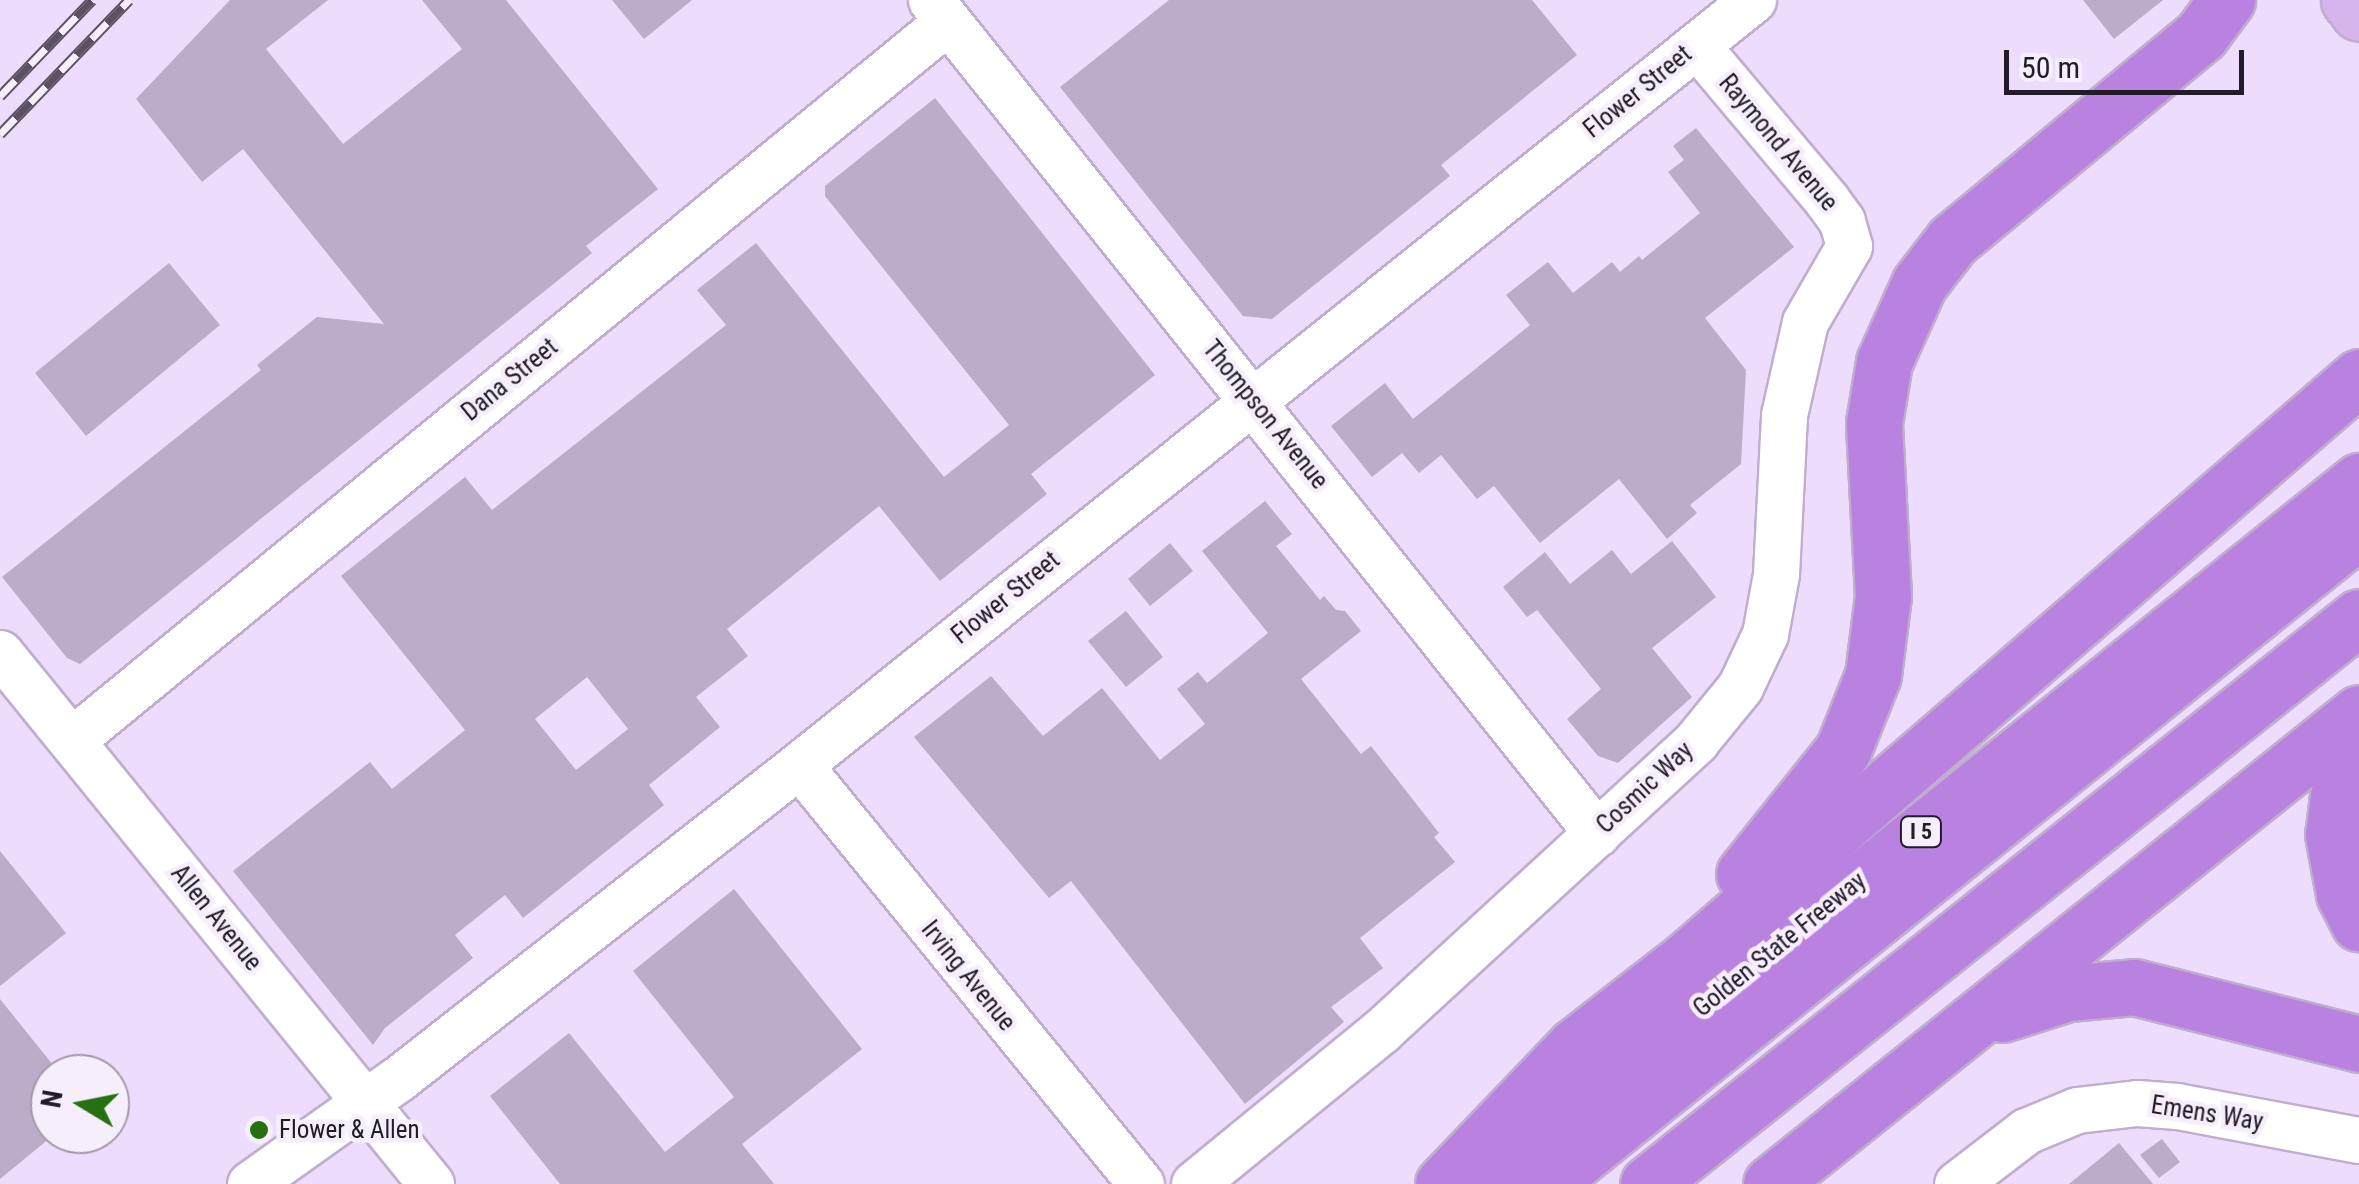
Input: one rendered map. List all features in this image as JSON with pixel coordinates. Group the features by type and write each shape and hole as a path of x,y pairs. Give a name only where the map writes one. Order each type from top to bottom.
{"highway":[{"path":"1649,986 1827,773 1862,710 1873,674 1883,596 1874,423 1884,362 1920,284 1952,241 2201,35 2227,0"},
{"path":"1443,1184 1574,1046 1687,960 2359,377"},
{"name":"Golden State Freeway","path":"1482,1184 2359,480"},
{"path":"1546,1184 2359,530"},
{"path":"1590,1184 2359,569"},
{"path":"1648,1184 2359,617"},
{"path":"1771,1184 2359,713"},
{"path":"2359,752 2338,796 2334,834 2344,894 2359,922"},
{"path":"1934,1053 2022,1004 2068,993 2134,987 2359,1044"}],"main road":[{"path":"2349,0 2359,12"}],"street":[{"name":"Flower Street","path":"250,1184 318,1132 366,1103 800,765 1752,0"},
{"name":"Thompson Avenue","path":"939,11 1596,833"},
{"name":"Dana Street","path":"72,740 939,11"},
{"name":"Raymond Avenue","path":"1696,46 1826,199 1842,221 1849,246"},
{"name":"Cosmic Way","path":"1194,1184 1381,1031 1696,741 1740,687 1765,634 1776,574 1784,414 1804,322 1849,246"},
{"name":"Allen Avenue","path":"0,653 430,1184"},
{"name":"Irving Avenue","path":"800,765 1141,1184"},
{"name":"Emens Way","path":"1957,1184 2026,1131 2077,1110 2122,1105 2177,1106 2359,1140"}],"building":[{"path":"230,0 328,0 266,49 343,144 462,49 422,0 506,0 658,189 586,246 592,253 80,664 67,658 2,577 261,370 257,365 317,317 384,324 243,149 202,182 136,99"},
{"path":"612,0 692,0 644,39"},
{"path":"1169,0 1532,0 1577,55 1441,165 1450,176 1272,319 1243,316 1060,87"},
{"path":"2083,0 2163,0 2114,39"},
{"path":"935,98 1155,375 1031,474 1047,494 940,581 879,506 727,629 748,656 696,697 720,727 649,785 664,805 523,918 505,895 455,935 473,958 385,1028 373,1045 233,871 370,762 392,789 465,730 341,576 465,477 492,510 726,325 697,290 756,243 944,477 1009,425 825,196 825,186","holes":["587,677 628,729 576,770 535,719"]},
{"path":"1696,128 1794,247 1705,318 1746,370 1741,464 1690,505 1697,513 1667,539 1619,479 1540,543 1494,486 1477,499 1441,455 1419,473 1402,453 1372,477 1331,426 1385,383 1413,419 1530,325 1506,295 1548,262 1573,293 1612,262 1620,272 1639,256 1642,260 1700,213 1668,172 1684,160 1673,146"},
{"path":"169,263 220,325 86,436 35,373"},
{"path":"1265,501 1292,534 1276,546 1320,600 1324,596 1336,610 1345,611 1361,631 1301,679 1361,754 1371,746 1439,833 1434,837 1455,862 1360,938 1383,968 1331,1007 1344,1022 1245,1104 1071,881 1049,898 914,737 991,676 1043,736 1102,688 1160,760 1205,724 1177,689 1198,672 1207,683 1268,633 1202,551"},
{"path":"1672,541 1716,597 1652,648 1692,697 1618,763 1598,756 1567,719 1601,689 1537,610 1527,617 1503,587 1545,552 1570,584 1612,550 1631,574"},
{"path":"1170,543 1193,571 1150,606 1128,579"},
{"path":"1126,611 1163,657 1126,687 1088,641"},
{"path":"0,851 66,933 0,986"},
{"path":"734,889 862,1049 742,1144 774,1184 560,1184 490,1096 569,1033 665,1152 734,1097 633,971"},
{"path":"0,999 44,1054 30,1054 30,1154 0,1179"},
{"path":"2162,1139 2180,1162 2159,1178 2140,1155"},
{"path":"2119,1143 2153,1184 2069,1184"}],"railway":[{"path":"0,96 92,0"},
{"path":"0,134 129,0"}],"place":[{"name":"Flower & Allen","path":"259,1130"}]}
